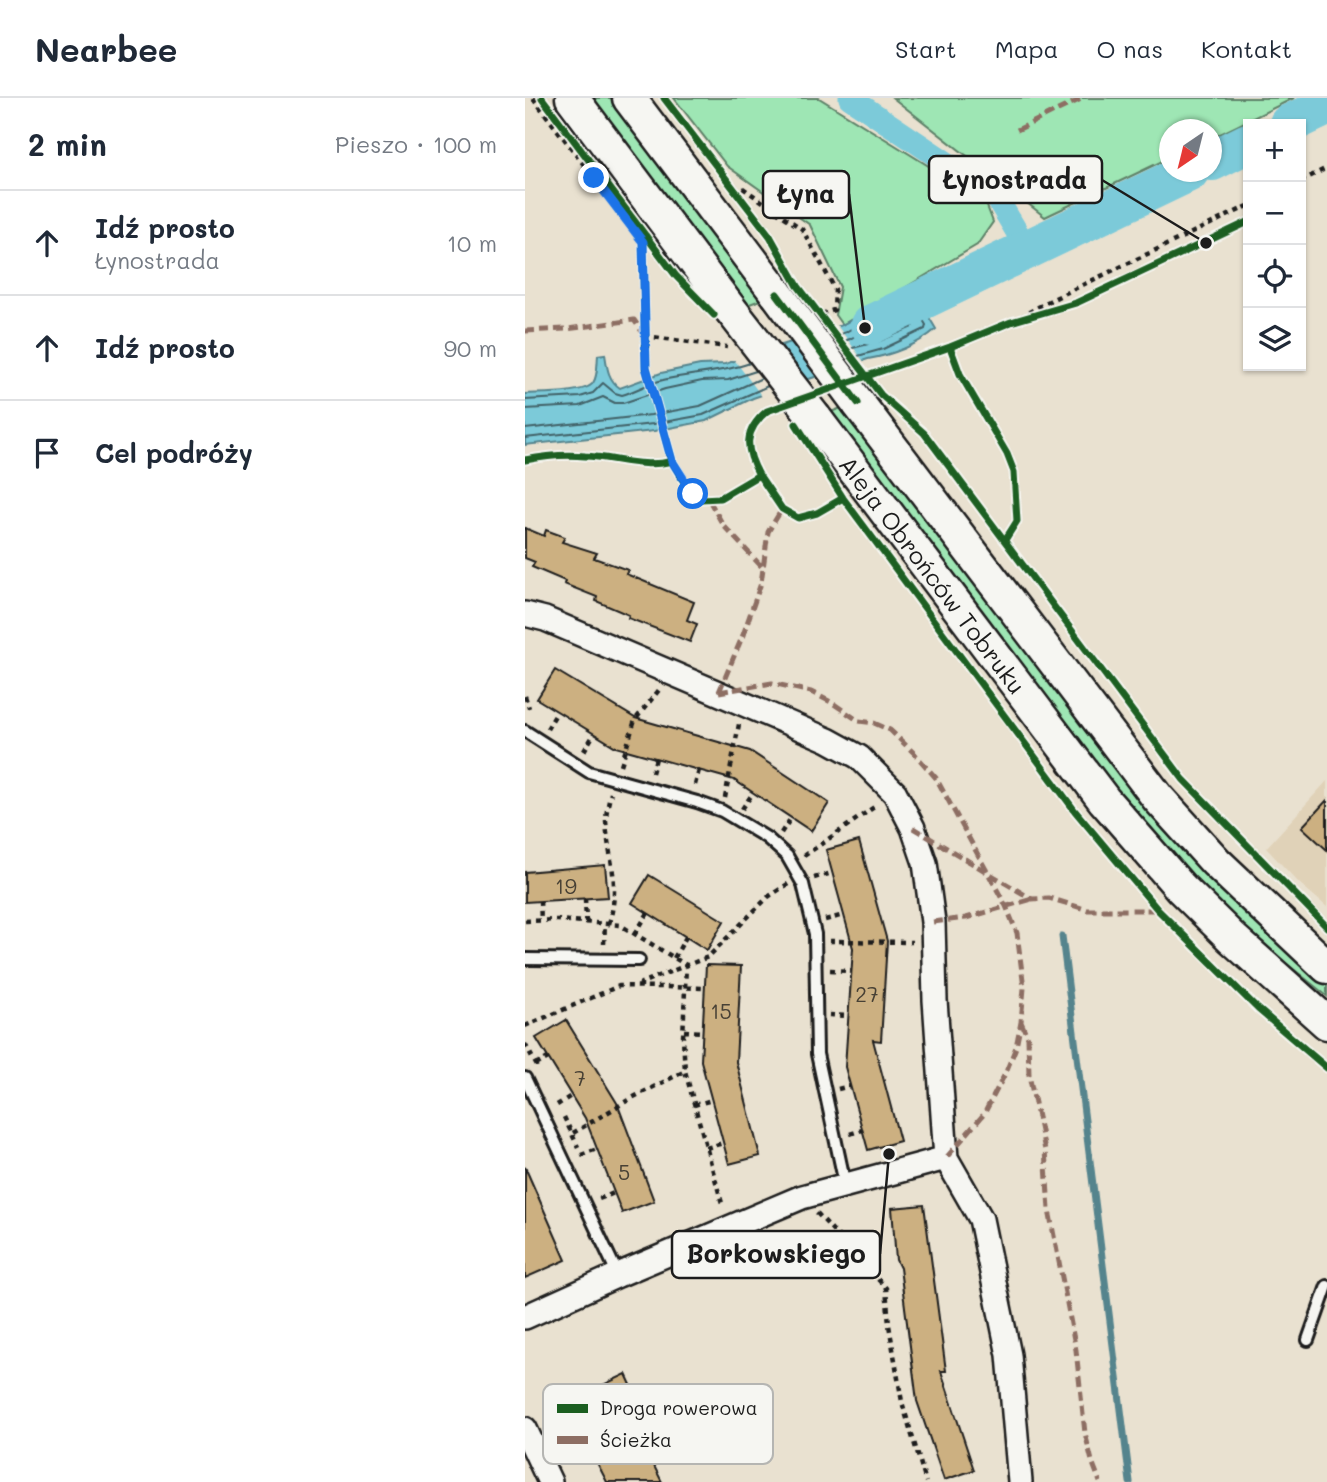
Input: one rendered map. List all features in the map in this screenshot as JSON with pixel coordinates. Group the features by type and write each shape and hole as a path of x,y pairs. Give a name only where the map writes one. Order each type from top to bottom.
{"main road":[{"name":"Aleja Obrońców Tobruku","path":"572,98 1104,800 1198,905 1327,1023"},
{"name":"Aleja Obrońców Tobruku","path":"629,98 1158,798 1216,862 1327,967"}],"street":[{"path":"525,614 545,619 828,740 859,757 895,793 913,828 925,863 933,922 935,1000 946,1158 981,1219 1009,1355 1020,1482"},
{"path":"525,1317 802,1197 946,1158"},
{"path":"525,1429 550,1482"}],"lane":[{"path":"525,731 589,772 722,811 767,838 787,856 803,884 815,934 817,1054 845,1184"},
{"path":"525,959 639,960"},
{"path":"525,1078 618,1275"},
{"path":"1308,1340 1327,1286"}],"path":[{"path":"533,98 643,242 646,367 672,461 686,485 701,499 720,498 759,475"},
{"path":"542,98 653,246"},
{"path":"1306,178 1327,168"},
{"path":"727,179 741,198"},
{"path":"734,189 740,186 802,229 835,289 834,310"},
{"path":"1011,322 1051,300 1243,208"},
{"path":"815,308 823,318"},
{"path":"1011,322 1049,311"},
{"path":"950,347 960,374 1007,454 1014,472 1017,522 1005,540"},
{"path":"767,411 757,419 747,444 759,475 782,509 798,518 817,513 843,498"},
{"path":"525,460 566,455 646,464 672,461"},
{"path":"836,486 851,509"},
{"path":"997,530 1013,551"},
{"path":"619,769 635,720 656,693"},
{"path":"525,696 529,708"},
{"path":"546,730 557,712"},
{"path":"725,800 737,726"},
{"path":"582,754 594,734"},
{"path":"650,777 656,758"},
{"path":"694,789 699,770"},
{"path":"609,924 615,901 614,865 606,818 612,786"},
{"path":"742,810 753,793"},
{"path":"803,856 872,808"},
{"path":"781,834 791,818"},
{"path":"813,878 832,873"},
{"path":"641,987 641,982 708,957 768,897 794,880"},
{"path":"585,898 586,922"},
{"path":"540,901 541,920"},
{"path":"635,934 647,913"},
{"path":"824,920 844,915"},
{"path":"525,920 620,925 686,965"},
{"path":"674,958 686,937"},
{"path":"829,942 910,942"},
{"path":"686,965 685,1071 725,1215"},
{"path":"829,970 851,971"},
{"path":"525,1026 619,986 705,988"},
{"path":"828,1015 848,1016"},
{"path":"684,1031 703,1032"},
{"path":"536,1065 548,1058"},
{"path":"572,1133 685,1071"},
{"path":"557,1105 571,1096"},
{"path":"694,1105 712,1100"},
{"path":"846,1135 862,1130"},
{"path":"706,1148 723,1143"},
{"path":"581,1155 597,1149"},
{"path":"598,1199 614,1193"},
{"path":"802,1197 886,1288 889,1325 902,1402 926,1482"}],"shaded area":[{"path":"1327,781 1327,907 1299,883 1266,848"}],"green space":[{"path":"590,98 611,98 763,299 747,305"},
{"path":"674,98 819,98 985,201 993,222 977,245 842,325 835,315 840,287 810,225 727,166"},
{"path":"893,98 1294,98 1251,119 1243,119 1243,123 1222,133 1222,119 1159,119 1159,163 1045,217"},
{"path":"844,407 1306,967 1327,985 1327,996 1226,915 1171,857 1103,776 828,413"}],"water":[{"path":"910,285 936,329 904,348 753,398 706,421 654,431 525,445 525,394 572,391 588,387 596,377 598,355 605,354 607,368 620,388 661,373 700,365 725,364 842,325"}],"pier":[{"path":"836,324 865,363 822,378 792,338"},
{"path":"776,344 806,384 763,398 733,358"}],"building":[{"path":"525,528 544,536 546,530 565,537 562,542 597,553 594,558 628,570 626,574 694,602 687,620 697,624 690,642 628,618 629,615 596,601 597,597 532,567 535,562 525,558"},
{"path":"555,670 635,718 750,751 829,803 811,831 734,780 616,747 537,699"},
{"path":"1327,800 1327,850 1302,827"},
{"path":"859,841 887,941 881,1041 873,1040 900,1141 868,1150 845,1067 853,948 826,850"},
{"path":"605,865 608,897 525,902 525,872"},
{"path":"649,875 724,921 707,950 632,903"},
{"path":"706,965 741,966 736,1062 760,1156 729,1164 701,1061"},
{"path":"566,1020 617,1103 654,1201 622,1213 585,1118 536,1038"},
{"path":"525,1167 566,1260 525,1278"},
{"path":"924,1205 946,1371 941,1371 974,1470 944,1480 917,1401 900,1268 896,1260 892,1208"},
{"path":"626,1374 631,1384 605,1384"},
{"path":"598,1464 653,1464 662,1482 607,1482"}],"waterway":[{"path":"850,98 995,195 1027,249"},
{"path":"1300,119 1327,106"},
{"path":"1222,156 1243,146"},
{"path":"870,325 1168,182"},
{"path":"1062,936 1130,1482"}],"marked path":[{"path":"1017,130 1083,98"},
{"path":"525,331 567,329 634,320 643,333"},
{"path":"709,500 723,525 762,567"},
{"path":"719,692 761,583 768,532 782,509"},
{"path":"719,692 772,683 811,692 859,721 874,723 890,730 936,778 1006,906 1017,933 1024,988 1016,1047 984,1114 946,1158"},
{"path":"913,828 1032,899 1049,898 1088,910 1158,910"},
{"path":"933,922 966,918 1032,899"},
{"path":"1021,1022 1028,1038 1029,1075 1045,1150 1049,1210 1076,1350 1085,1433 1100,1482"}],"cycle path":[{"path":"542,98 676,276 714,315"},
{"path":"664,98 770,236 798,286 881,395 924,433 1183,779 1327,927"},
{"path":"646,236 643,242 646,367 672,461 686,485 701,499 720,498 759,475 751,457 749,441 754,426 767,411 950,347 1011,322 1076,303 1243,224"},
{"path":"777,294 858,403"},
{"path":"950,347 960,374 1007,454 1014,472 1017,521 1005,540"},
{"path":"796,424 843,498 1075,811 1158,910 1258,1009 1327,1068"},
{"path":"525,460 570,455 651,464 672,461"},
{"path":"759,475 782,509 798,518 817,513 843,498"}],"place":[{"name":"Łynostrada","path":"1206,243"},
{"name":"Łyna","path":"865,328"},
{"name":"Borkowskiego","path":"889,1154"}],"route":[{"path":"594,178 643,242 646,367 672,461 693,494"}]}
